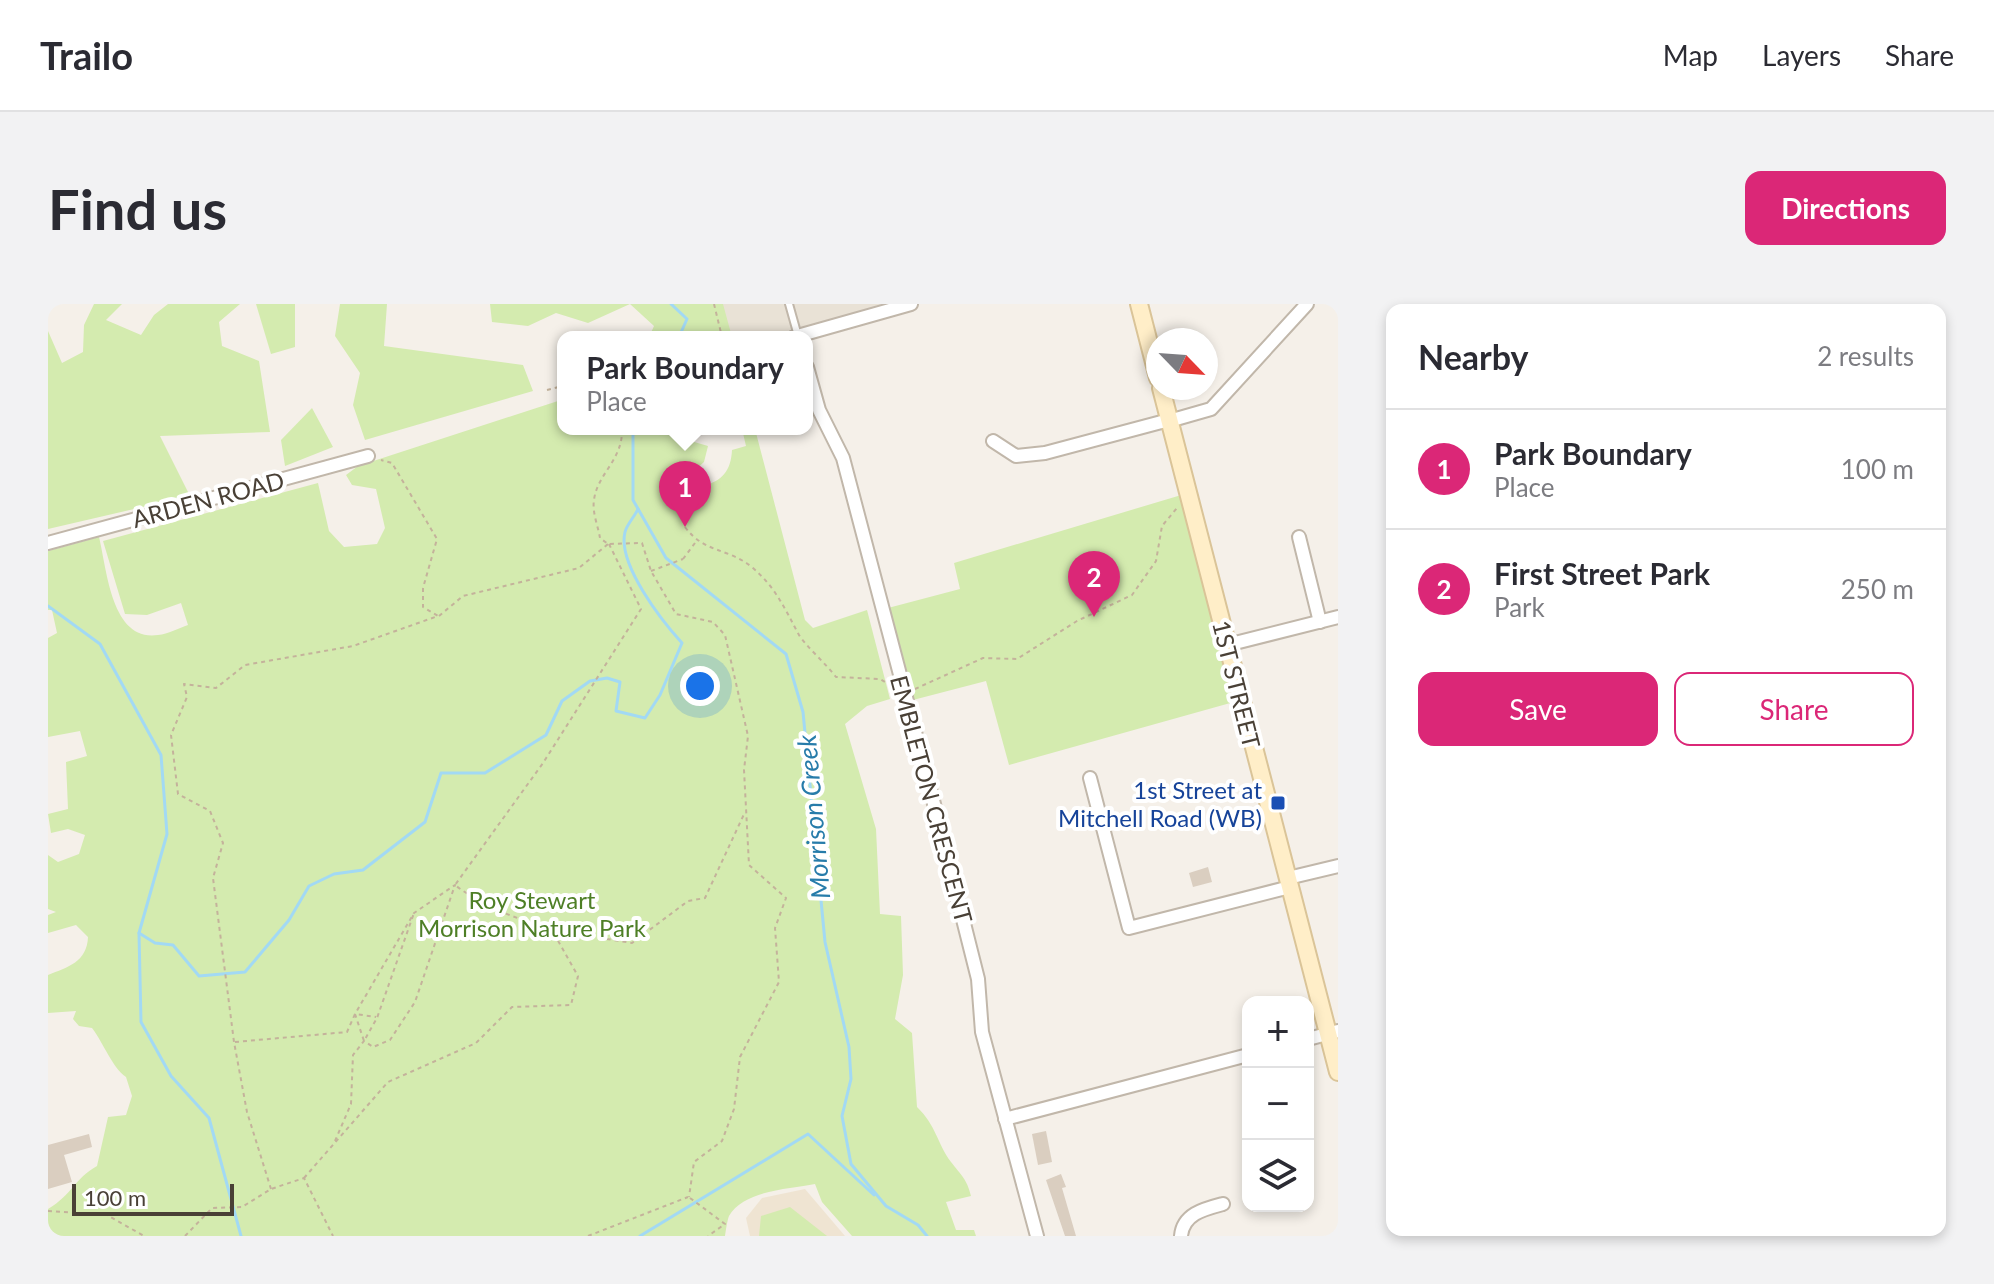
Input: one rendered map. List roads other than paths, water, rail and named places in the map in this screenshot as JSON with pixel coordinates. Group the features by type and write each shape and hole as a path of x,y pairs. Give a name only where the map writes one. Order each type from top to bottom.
{"street":[{"path":"813,332 911,304"},
{"path":"1139,304 1146,331"},
{"path":"993,441 1016,456 1045,453 1211,409 1307,304"},
{"name":"EMBLETON CRESCENT","path":"813,388 819,410 843,458 978,979 982,1032 1037,1236"},
{"name":"1ST STREET","path":"1164,400 1289,883 1333,1032 1338,1072"},
{"name":"ARDEN ROAD","path":"48,543 368,456"},
{"path":"1299,537 1320,622"},
{"path":"1227,645 1338,617"},
{"path":"1090,778 1129,928 1338,866"},
{"path":"1005,1119 1242,1057"},
{"path":"1181,1236 1182,1227 1191,1215 1223,1204"}],"lane":[{"path":"789,304 796,331"}],"waterway":[{"name":"Morrison Creek","path":"671,304 687,319 682,331"},
{"name":"Morrison Creek","path":"633,435 633,500 666,558 786,654 803,712 825,942 849,1047 851,1079 842,1116 851,1164 886,1206 918,1225 927,1236"},
{"path":"139,933 155,943 173,945 199,976 245,972 289,920 309,886 334,874 363,870 425,822 441,773 485,773 546,735 562,701 590,681 607,678 620,682 616,711 645,718 660,695 682,643 643,591 628,560 625,532 638,509"},
{"path":"48,606 100,644 161,755 167,834 139,933 141,1022 171,1076 209,1118 241,1236"},
{"path":"640,1236 808,1134 874,1195"}],"place":[{"name":"Park Boundary","path":"685,527"},
{"name":"First Street Park","path":"1094,617"},
{"name":"1st Street at Mitchell Road (WB)","path":"1278,803"}],"park label":[{"name":"Roy Stewart Morrison Nature Park","path":"532,913"}]}
